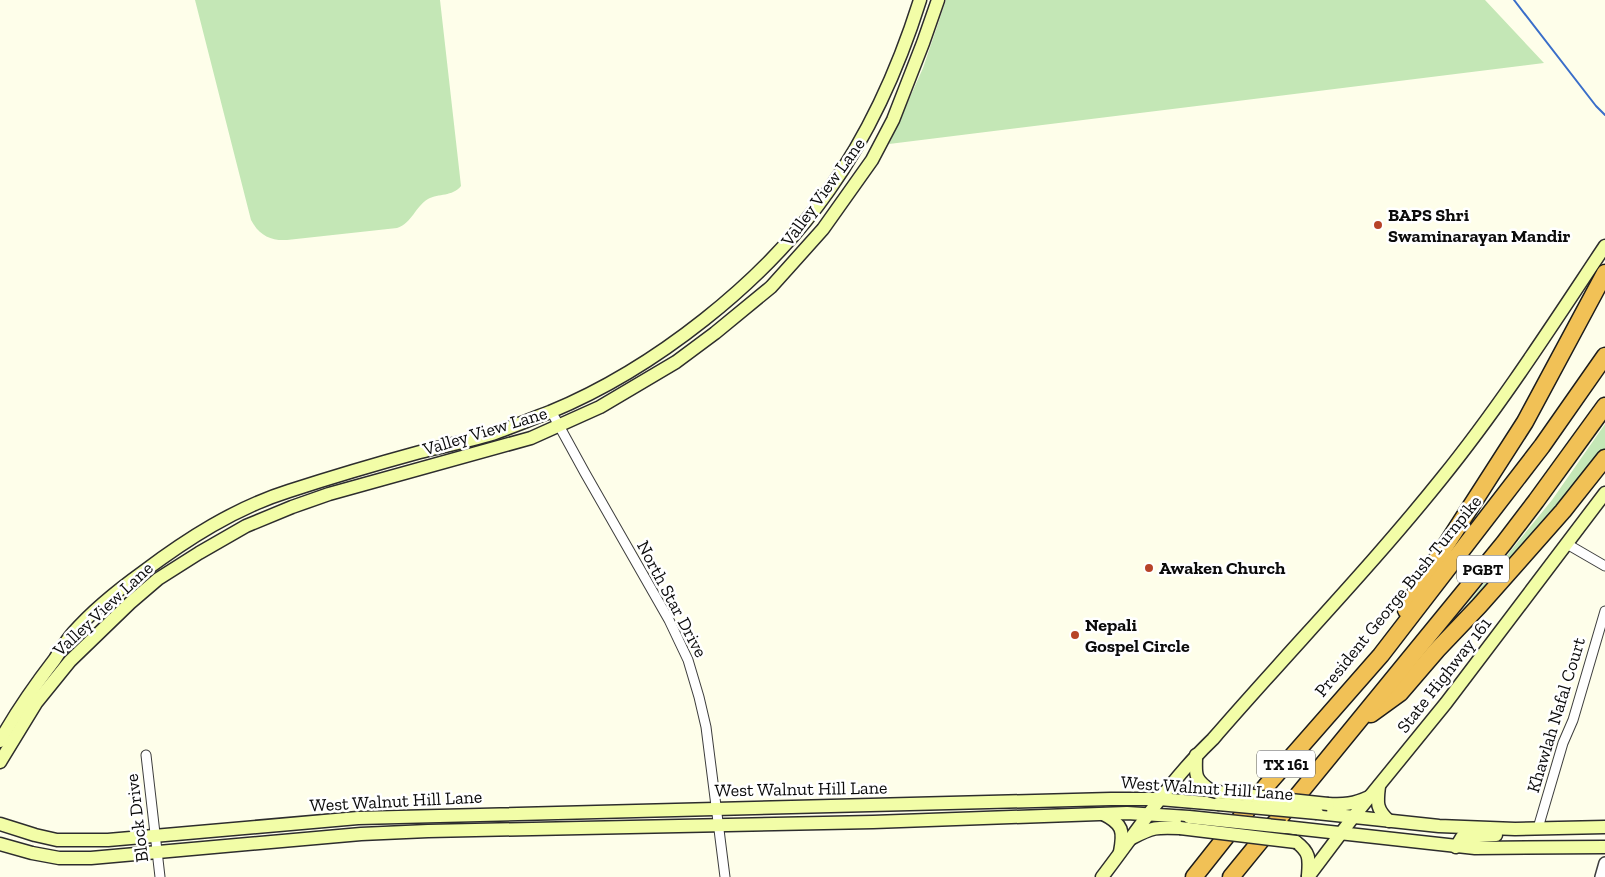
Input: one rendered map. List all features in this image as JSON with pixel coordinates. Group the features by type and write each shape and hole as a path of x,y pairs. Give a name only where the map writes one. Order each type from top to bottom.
{"highway":[{"path":"1381,655 1419,587 1525,422 1605,272"},
{"name":"President George Bush Turnpike","path":"1194,877 1267,785 1381,655 1542,446 1605,356"},
{"name":"PGBT","path":"1353,727 1504,543 1605,406"},
{"path":"1353,727 1400,693 1437,650 1520,562 1605,458"},
{"name":"TX 161","path":"1231,877 1353,727"}],"main road":[{"name":"Valley View Lane","path":"0,742 36,684 72,634 93,612 175,548 223,519 285,492 411,455 492,434 552,411 596,391 663,349 702,321 728,299 782,247 828,192 862,139 895,71 908,39 920,0"},
{"name":"Valley View Lane","path":"0,762 36,703 70,661 158,579 199,553 246,526 292,507 336,492 531,438 561,426 600,407 676,362 715,333 771,287 823,229 872,160 889,128 938,0"},
{"path":"1102,877 1147,814 1196,755 1213,739 1390,540 1443,477 1536,350 1605,246"},
{"name":"State Highway 161","path":"1308,877 1354,816 1446,704 1605,493"},
{"path":"1196,755 1196,773 1200,783 1210,790 1217,792 1343,805 1356,803 1371,796"},
{"path":"1380,785 1377,803 1381,814 1389,821"},
{"name":"West Walnut Hill Lane","path":"0,824 57,840 108,840 358,818 1159,799 1354,816 1439,826 1515,829 1605,827"},
{"path":"1010,802 1010,816"},
{"path":"554,812 554,828"},
{"path":"1103,814 1114,820 1121,829 1120,854"},
{"name":"West Walnut Hill Lane","path":"0,844 59,858 91,858 361,834 421,831 873,822 1010,816 1147,814 1342,832 1456,847 1505,849 1605,847"},
{"path":"420,816 421,831"},
{"path":"0,817 25,832"},
{"path":"1131,838 1159,827 1296,842 1304,848 1309,856 1308,877"},
{"path":"1456,847 1462,837 1500,835 1515,829"}],"street":[{"name":"North Star Drive","path":"552,411 669,620 688,660 700,697 706,726 720,825 725,877"},
{"path":"1567,544 1605,566"},
{"name":"Khawlah Nafal Court","path":"1538,828 1605,612"},
{"name":"Block Drive","path":"146,755 160,877"},
{"path":"1601,877 1605,862"}],"green space":[{"path":"195,0 440,0 461,186 454,192 428,199 410,219 397,228 287,240 270,238 261,233 251,220"},
{"path":"946,0 1485,0 1544,63 889,144 923,68"},
{"path":"1605,424 1605,451 1566,500 1437,641 1552,500"}],"waterway":[{"path":"1514,0 1605,115"}],"place":[{"name":"BAPS Shri Swaminarayan Mandir","path":"1378,225"},
{"name":"Awaken Church","path":"1149,568"},
{"name":"Nepali Gospel Circle","path":"1075,635"}]}
